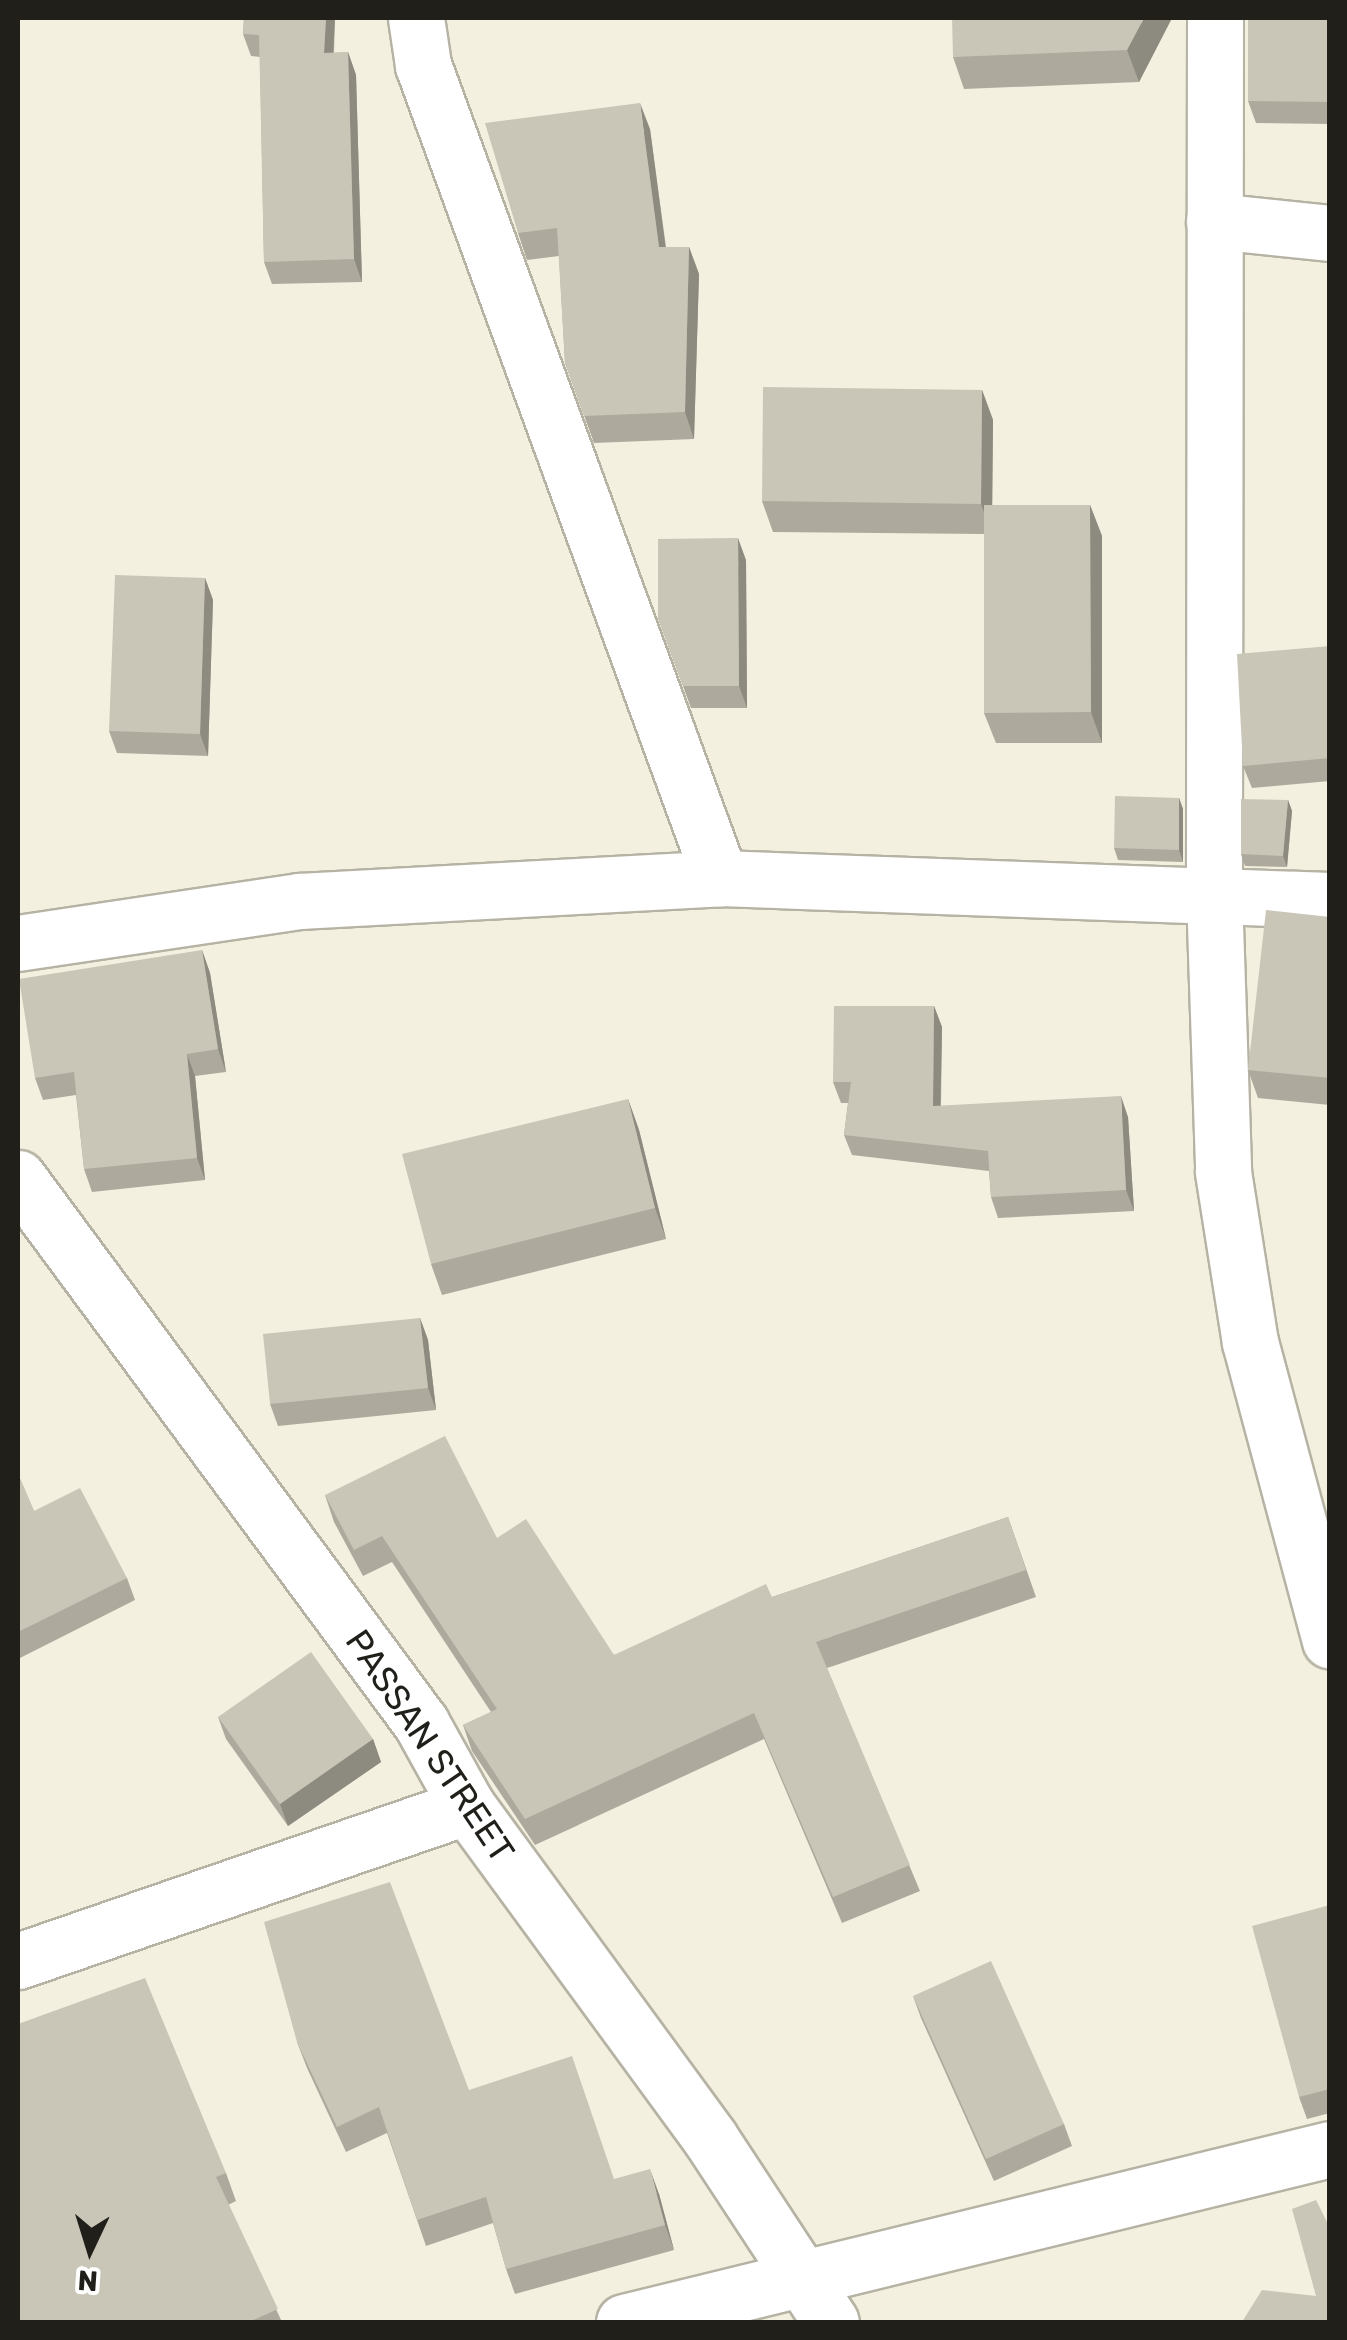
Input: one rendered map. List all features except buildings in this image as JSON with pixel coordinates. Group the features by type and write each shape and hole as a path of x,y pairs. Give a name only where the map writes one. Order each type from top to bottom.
{"street":[{"path":"416,18 424,65 720,878"},
{"path":"1215,18 1214,894 1223,1172 1250,1342 1330,1640"},
{"path":"1214,220 1330,234"},
{"path":"18,943 298,901 720,878 1330,900"},
{"name":"PASSAN STREET","path":"18,1178 421,1722 467,1806 832,2322"},
{"path":"18,1960 467,1806"},
{"path":"624,2322 1330,2148"}]}
